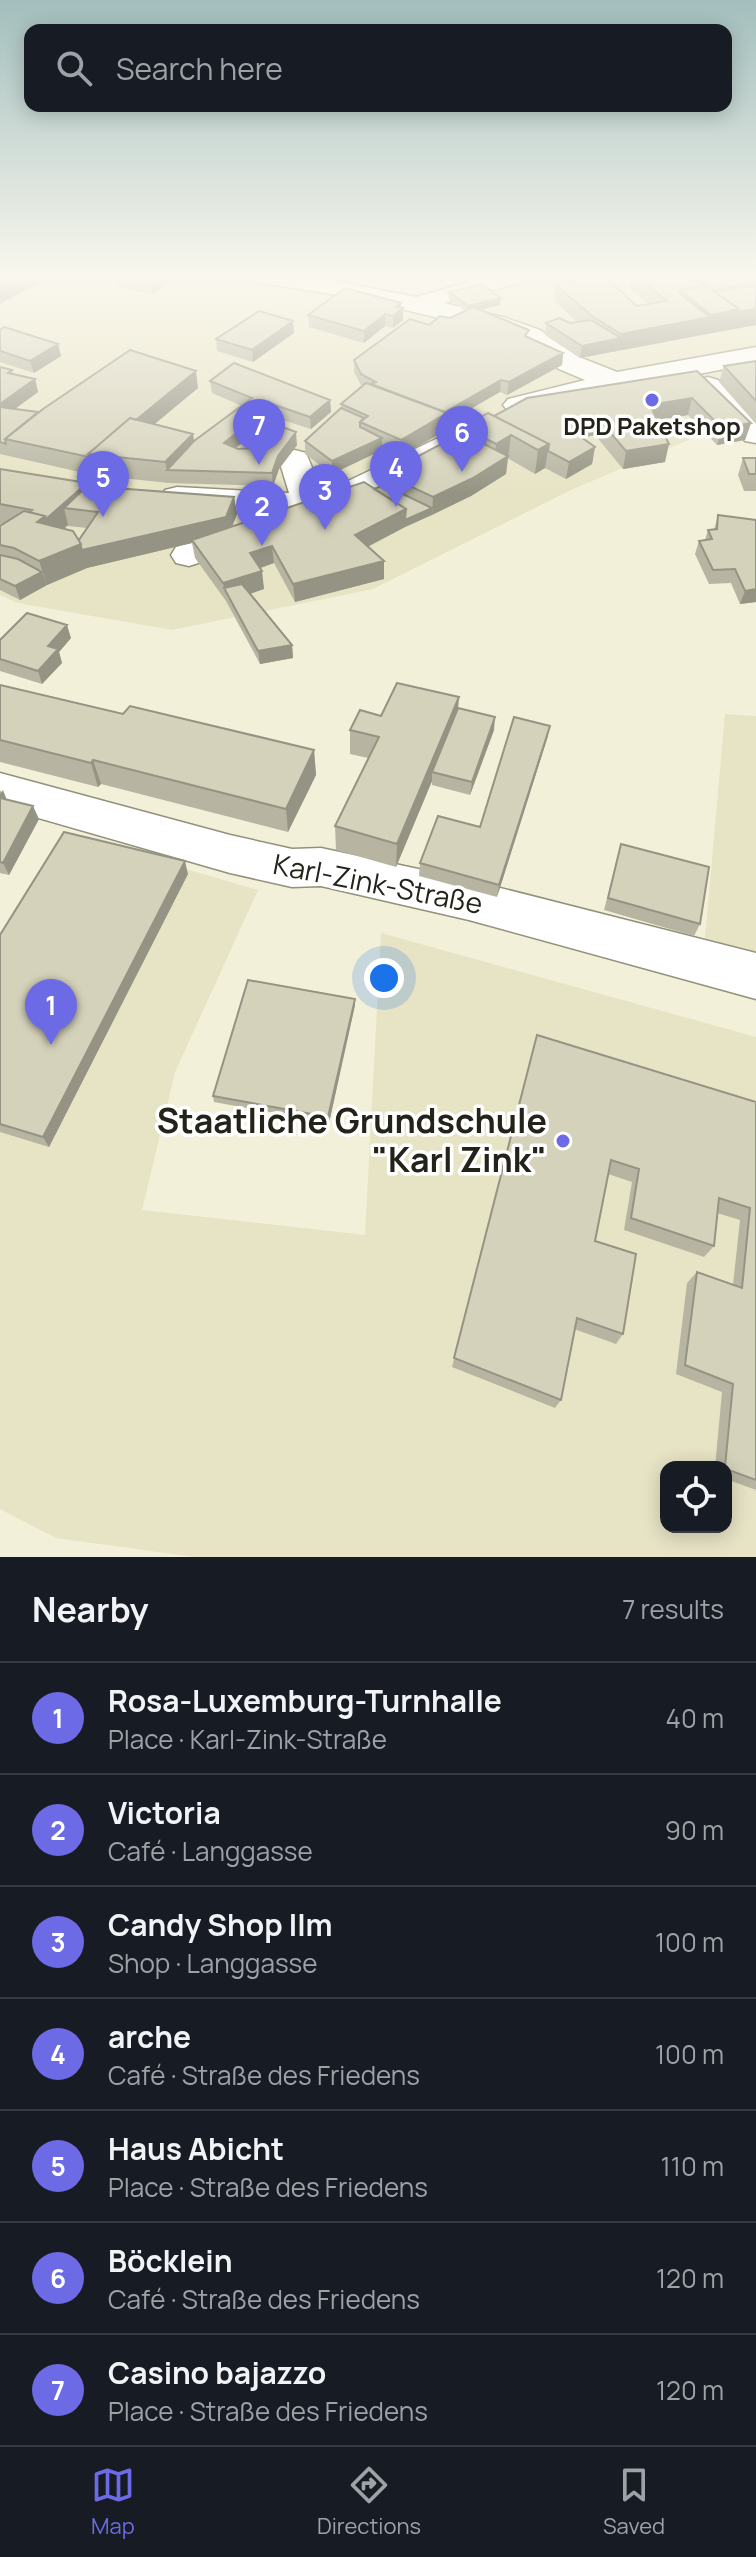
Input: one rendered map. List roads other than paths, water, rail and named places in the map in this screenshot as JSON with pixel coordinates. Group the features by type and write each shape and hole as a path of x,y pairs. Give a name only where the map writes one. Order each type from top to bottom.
{"street":[{"path":"548,349 607,382"},
{"path":"147,495 250,502 308,501 358,490 490,419 607,382 756,355"},
{"path":"689,367 756,434"},
{"path":"189,555 319,512 308,501 295,460"},
{"path":"244,538 250,502"},
{"name":"Karl-Zink-Straße","path":"0,790 230,854 292,868 321,867 469,900 756,976"}],"place":[{"name":"DPD Paketshop","path":"652,400"},
{"name":"Casino bajazzo","path":"259,465"},
{"name":"Böcklein","path":"462,472"},
{"name":"arche","path":"396,507"},
{"name":"Haus Abicht","path":"103,517"},
{"name":"Candy Shop Ilm","path":"325,530"},
{"name":"Victoria","path":"262,546"},
{"name":"Rosa-Luxemburg-Turnhalle","path":"51,1045"},
{"name":"Staatliche Grundschule \"Karl Zink\"","path":"563,1141"}]}
